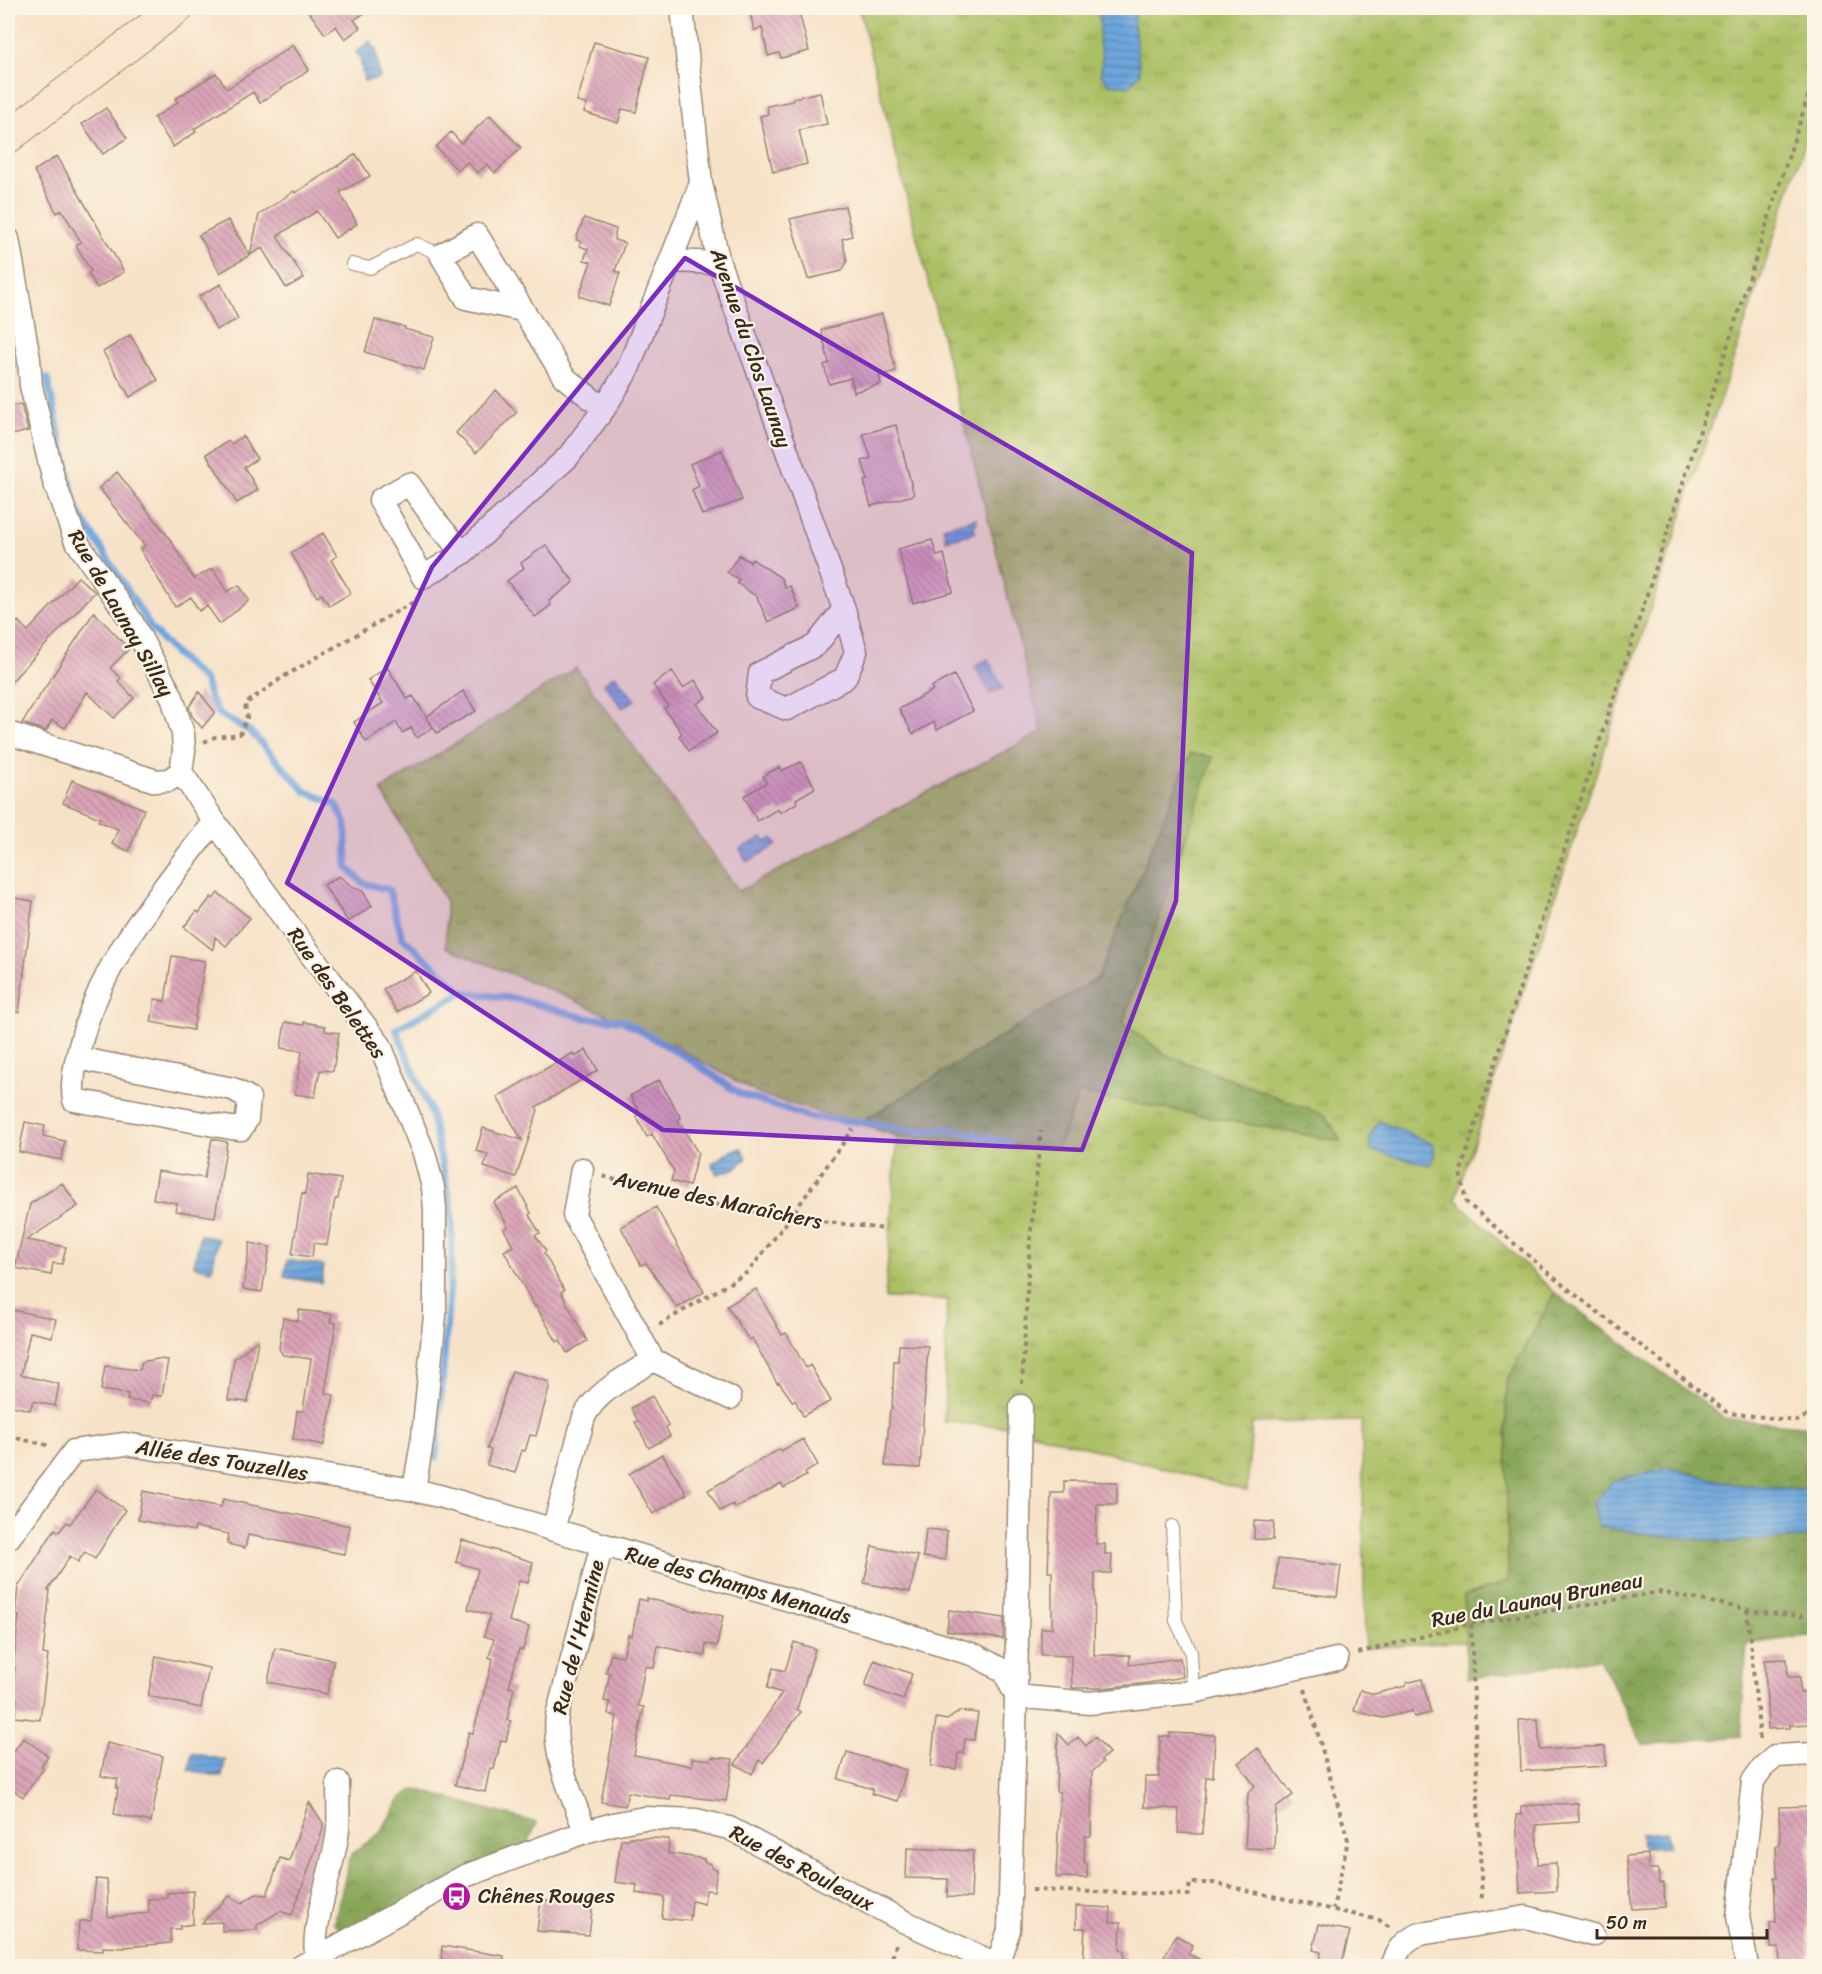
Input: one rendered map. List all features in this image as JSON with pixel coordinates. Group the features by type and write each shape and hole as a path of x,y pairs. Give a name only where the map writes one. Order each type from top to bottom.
{"street":[{"path":"8,137 177,8"},
{"name":"Avenue du Clos Launay","path":"681,8 701,183 719,263 844,609 856,652 845,678 787,709 757,697 760,673 816,645 844,609"},
{"path":"463,553 437,523 409,484 380,500 423,577 463,553 568,457 604,409 628,369 701,183"},
{"path":"522,310 466,298 441,255 477,235 564,377 604,409"},
{"name":"Rue de Launay Sillay","path":"8,239 29,359 31,386 54,481 75,539 132,622 172,697 183,734 183,761"},
{"path":"672,261 719,263"},
{"path":"8,733 156,781 169,780 183,761"},
{"name":"Rue des Belettes","path":"183,761 214,821 302,943 380,1045 424,1153 433,1187 435,1209 435,1315 423,1436 414,1490"},
{"path":"77,1058 233,1089 249,1098 247,1119 241,1129 231,1128 74,1100 72,1089 77,1058 84,1028 93,1002 117,956 132,931 214,821"},
{"path":"582,1169 574,1215 653,1360 730,1398"},
{"path":"553,1530 584,1417 590,1405 600,1395 653,1360"},
{"path":"1021,1406 1016,1696 1089,1703 1193,1692 1337,1659"},
{"name":"Allée des Touzelles","path":"74,1451 125,1444 414,1490 443,1497"},
{"path":"8,1539 74,1451"},
{"name":"Rue des Champs Menauds","path":"443,1497 975,1655 1004,1671 1016,1696 1009,1930 999,1966"},
{"name":"Rue de l'Hermine","path":"585,1832 559,1751 555,1731 602,1545"},
{"path":"1747,1966 1738,1916 1753,1781 1763,1767 1776,1756 1815,1754"},
{"path":"312,1964 338,1830 338,1782"},
{"name":"Rue des Rouleaux","path":"312,1964 465,1876 585,1832 644,1818 696,1820 729,1828 903,1921 999,1966"},
{"path":"1392,1966 1398,1949 1409,1939 1420,1934 1526,1917 1593,1935"}],"lane":[{"path":"352,264 370,268 417,244 441,255"},
{"path":"1172,1526 1176,1622 1191,1652 1193,1692"}],"path":[{"path":"1815,78 1460,1173 1466,1202 1559,1282 1728,1413 1797,1421 1815,1412"},
{"path":"183,761 215,737 240,735 247,718 245,704 283,677 415,601 423,577"},
{"path":"640,1336 748,1272 790,1218 853,1129"},
{"path":"1021,1406 1030,1240 1041,1131"},
{"name":"Avenue des Maraîchers","path":"582,1169 645,1189 790,1218 886,1229"},
{"path":"8,1436 74,1451"},
{"name":"Rue du Launay Bruneau","path":"1337,1659 1471,1624 1660,1592 1747,1609 1815,1618"},
{"path":"1747,1609 1763,1767"},
{"path":"1471,1624 1483,1924"},
{"path":"1298,1668 1311,1707 1347,1840 1333,1910"},
{"path":"1010,1889 1188,1895 1190,1883 1214,1883 1379,1920 1409,1939"}],"highlighted area":[{"path":"685,258 1192,553 1176,901 1082,1150 663,1130 287,883 432,567"}],"green space":[{"path":"859,8 1814,8 1814,116 1455,1199 1555,1293 1506,1383 1508,1582 1464,1596 1467,1641 1365,1648 1362,1421 1252,1423 1247,1491 1012,1427 944,1422 947,1300 885,1298 897,1136 1058,1148 1079,1093 1341,1141 1326,1116 1166,1055 1123,1023 1212,757 1190,755 1098,978 858,1124 759,1094 669,1043 567,997 446,947 446,901 381,790 576,668 739,891 1042,732"},
{"path":"1190,754 1213,757 1123,1023 1166,1055 1326,1116 1341,1141 1079,1093 1058,1148 897,1136 858,1124 1098,978"},
{"path":"1555,1293 1724,1418 1809,1427 1814,1425 1814,1490 1733,1484 1670,1468 1593,1503 1599,1527 1731,1542 1814,1537 1814,1635 1747,1644 1740,1736 1643,1745 1599,1658 1467,1679 1464,1596 1508,1582 1506,1383"},
{"path":"415,1789 537,1823 526,1847 343,1933 334,1923 351,1854 380,1833 401,1798"}],"water":[{"path":"1096,8 1135,8 1134,24 1140,74 1129,86 1109,84 1101,75 1100,21"},
{"path":"370,41 376,51 380,78 364,81 360,57 356,52"},
{"path":"976,518 975,533 946,540 943,527"},
{"path":"988,659 1003,688 990,694 975,666"},
{"path":"615,675 635,700 622,708 604,683"},
{"path":"763,837 766,842 773,838 777,845 747,862 740,849"},
{"path":"1379,1121 1433,1144 1434,1155 1430,1165 1371,1151 1369,1138"},
{"path":"741,1148 747,1158 734,1169 717,1174 712,1164 729,1152"},
{"path":"200,1235 218,1239 212,1270 194,1266"},
{"path":"287,1260 324,1266 321,1283 284,1277"},
{"path":"1670,1468 1733,1484 1814,1490 1814,1537 1731,1542 1599,1527 1593,1503 1614,1480"},
{"path":"192,1753 225,1760 222,1777 189,1770"},
{"path":"1667,1832 1668,1847 1642,1848 1641,1834"}],"building":[{"path":"306,8 372,8 354,20 360,28 345,39 336,26 325,34"},
{"path":"749,8 798,8 809,51 781,58 779,53 768,56 762,28 754,30"},
{"path":"594,42 649,57 636,112 622,109 618,123 584,112 587,104 577,102"},
{"path":"293,45 309,70 260,103 253,92 194,129 196,132 173,147 154,118 178,102 175,99 216,73 227,89"},
{"path":"820,92 827,124 799,130 807,164 773,172 760,116 768,114 767,106 793,101 793,98"},
{"path":"106,108 127,138 103,154 82,124"},
{"path":"490,115 521,148 495,173 487,164 478,173 467,162 458,171 436,147 451,132 461,143"},
{"path":"356,154 370,176 340,192 357,224 335,238 317,211 277,236 304,278 286,288 262,248 250,255 259,215"},
{"path":"57,156 124,272 97,288 88,273 91,271 76,245 81,242 62,210 57,213 34,171"},
{"path":"845,206 852,236 842,239 847,261 842,271 808,279 790,219"},
{"path":"584,218 616,229 614,240 625,243 615,271 620,273 609,306 579,296 591,262 584,260 588,249 580,246 581,241 576,240"},
{"path":"228,220 250,255 220,273 199,235"},
{"path":"221,284 238,319 216,330 199,296"},
{"path":"882,314 896,371 879,376 881,384 854,392 851,378 829,384 824,365 829,363 821,330"},
{"path":"375,320 434,337 424,370 365,352"},
{"path":"130,335 158,380 130,397 103,352"},
{"path":"496,390 517,412 476,453 456,433"},
{"path":"21,404 28,431 8,436 8,407"},
{"path":"896,425 914,495 871,506 864,481 868,480 862,461 871,458 863,434"},
{"path":"243,436 257,459 244,467 258,490 237,503 206,454 229,441 231,444"},
{"path":"722,450 742,500 702,515 692,490 699,486 690,464"},
{"path":"117,472 170,539 194,579 213,568 227,592 239,585 249,600 220,624 207,606 199,611 191,597 175,607 140,549 145,546 99,488"},
{"path":"323,533 337,556 331,560 351,593 329,606 322,594 317,597 291,553"},
{"path":"932,540 937,556 944,554 953,592 913,603 898,549"},
{"path":"546,545 574,582 549,601 551,605 535,617 507,581 524,568 521,563"},
{"path":"739,555 750,562 752,559 781,578 785,588 790,586 799,608 768,622 757,597 737,583 739,580 727,572"},
{"path":"78,577 95,592 8,685 8,632 18,621 28,631"},
{"path":"94,612 129,649 110,668 121,678 118,681 134,698 114,718 87,692 65,728 52,720 46,731 22,723"},
{"path":"387,667 407,699 413,696 433,727 417,738 411,728 402,733 396,722 366,742 354,722 383,703 368,680"},
{"path":"672,671 683,688 695,680 706,697 697,704 717,733 689,751 679,736 682,733 664,708 668,706 653,685"},
{"path":"954,675 973,711 937,730 934,722 913,734 899,709 933,690 931,687"},
{"path":"463,691 476,711 437,733 426,717"},
{"path":"199,692 215,712 202,728 192,716 189,707"},
{"path":"801,762 815,788 796,799 797,803 780,813 778,809 757,821 744,796 766,783 763,776 779,767 781,771"},
{"path":"72,780 144,809 129,851 112,844 118,829 98,821 100,818 63,803"},
{"path":"339,876 353,887 362,890 372,906 348,922 324,885"},
{"path":"218,893 250,918 226,946 215,937 213,950 184,927 211,897 213,899"},
{"path":"8,897 33,901 19,1012 8,1011"},
{"path":"172,956 205,961 193,1030 151,1022 155,999 165,1001"},
{"path":"416,971 429,993 397,1012 383,989"},
{"path":"285,1022 304,1025 304,1022 325,1026 325,1031 339,1033 333,1071 320,1070 315,1097 295,1094 302,1051 281,1048"},
{"path":"586,1050 598,1070 536,1107 538,1110 516,1177 484,1167 488,1154 476,1151 483,1128 522,1140 497,1097 573,1053 575,1057"},
{"path":"659,1080 681,1118 678,1120 698,1153 689,1186 671,1181 674,1171 652,1134 647,1137 636,1116 640,1113 630,1096"},
{"path":"25,1122 45,1126 43,1136 65,1141 61,1160 19,1152"},
{"path":"212,1139 227,1142 215,1217 175,1211 177,1203 153,1199 158,1171 204,1178"},
{"path":"308,1174 341,1179 327,1245 314,1243 312,1257 292,1254 302,1193 305,1194"},
{"path":"62,1183 78,1206 27,1240 66,1247 62,1264 53,1263 51,1275 15,1268 30,1204"},
{"path":"518,1188 531,1213 529,1215 540,1233 535,1235 546,1251 544,1253 564,1290 561,1292 587,1341 567,1353 560,1340 557,1342 535,1307 504,1251 513,1246 504,1229 508,1226 494,1202"},
{"path":"656,1207 704,1292 677,1308 646,1263 641,1265 621,1227"},
{"path":"250,1243 270,1247 262,1292 243,1289"},
{"path":"756,1289 782,1335 786,1333 806,1368 810,1365 831,1401 803,1416 795,1400 793,1402 779,1382 777,1383 752,1338 749,1340 727,1306"},
{"path":"8,1309 56,1319 52,1337 30,1332 21,1375 59,1384 55,1406 33,1401 30,1410 8,1405"},
{"path":"299,1310 332,1314 330,1322 336,1323 325,1393 334,1395 324,1445 293,1439 297,1411 303,1411 311,1359 283,1355 279,1349 283,1318 298,1321"},
{"path":"258,1340 248,1402 228,1400 234,1359"},
{"path":"899,1345 928,1346 920,1468 885,1466 890,1410 892,1410 894,1361 898,1361"},
{"path":"157,1359 168,1360 162,1396 152,1395 150,1403 127,1400 128,1394 101,1390 105,1366 140,1370 142,1362"},
{"path":"512,1371 549,1382 536,1436 530,1435 525,1451 522,1450 515,1473 487,1465 491,1450 487,1449"},
{"path":"652,1396 668,1425 666,1428 670,1436 649,1448 635,1422 638,1421 631,1408"},
{"path":"803,1439 818,1465 805,1473 806,1476 784,1488 781,1484 735,1508 733,1504 720,1511 708,1490 780,1449 781,1451"},
{"path":"662,1454 687,1494 653,1514 629,1474"},
{"path":"1064,1481 1117,1482 1117,1504 1097,1504 1096,1544 1105,1544 1105,1554 1112,1554 1111,1573 1095,1573 1094,1655 1130,1655 1129,1665 1180,1658 1183,1677 1103,1688 1072,1688 1071,1656 1041,1655 1041,1628 1052,1628 1052,1572 1048,1572 1051,1493 1064,1493"},
{"path":"96,1489 125,1510 95,1559 85,1552 78,1562 70,1556 48,1590 50,1590 43,1654 48,1655 40,1720 15,1717 17,1698 12,1697 19,1616 15,1615 18,1587 55,1529 59,1532 67,1522 70,1524"},
{"path":"143,1491 221,1507 223,1499 350,1526 344,1554 248,1535 245,1548 227,1544 229,1534 195,1527 194,1531 138,1520"},
{"path":"1254,1521 1274,1522 1273,1540 1254,1539"},
{"path":"926,1529 947,1531 945,1560 923,1557"},
{"path":"462,1540 533,1562 528,1583 519,1581 509,1621 529,1627 523,1650 519,1649 509,1687 514,1688 507,1720 511,1721 506,1741 501,1740 494,1769 490,1768 485,1792 455,1785 469,1732 473,1733 493,1659 489,1657 494,1639 484,1636 490,1615 468,1609 478,1569 456,1562"},
{"path":"872,1546 918,1556 910,1592 864,1583"},
{"path":"1278,1559 1341,1566 1337,1597 1275,1590"},
{"path":"647,1598 723,1616 717,1646 706,1644 705,1656 658,1646 654,1668 645,1666 638,1706 644,1707 634,1755 692,1766 692,1758 733,1759 726,1801 671,1795 670,1800 628,1792 625,1806 601,1802 617,1716 608,1714 610,1702 604,1701 610,1673 606,1673 611,1654 623,1656 628,1635 632,1636 639,1599 646,1601"},
{"path":"949,1610 1004,1618 1003,1639 947,1631"},
{"path":"794,1642 815,1649 797,1709 801,1712 763,1763 759,1760 752,1774 735,1764 782,1693 767,1688 773,1668 785,1671"},
{"path":"275,1648 334,1660 327,1694 268,1682"},
{"path":"156,1656 209,1668 201,1708 148,1696"},
{"path":"1787,1659 1788,1677 1800,1677 1800,1693 1815,1693 1815,1724 1768,1729 1765,1660"},
{"path":"874,1660 912,1674 903,1700 865,1686"},
{"path":"1422,1679 1431,1713 1414,1717 1412,1711 1383,1718 1354,1711 1360,1690 1374,1694 1406,1686 1406,1683"},
{"path":"960,1711 978,1713 974,1740 965,1739 963,1753 958,1753 956,1769 931,1766 936,1718 947,1720"},
{"path":"1538,1719 1540,1750 1605,1746 1606,1766 1521,1771 1519,1720"},
{"path":"1058,1733 1069,1745 1078,1737 1086,1746 1095,1737 1109,1753 1092,1772 1091,1836 1085,1836 1084,1862 1087,1865 1087,1878 1056,1877 1060,1792 1056,1791"},
{"path":"1170,1733 1215,1735 1213,1777 1206,1777 1202,1834 1178,1833 1179,1809 1144,1807 1145,1777 1159,1777 1160,1736 1170,1737"},
{"path":"23,1738 48,1756 41,1766 44,1768 23,1797 8,1786 8,1760"},
{"path":"107,1743 163,1756 151,1822 114,1814 118,1779 101,1776"},
{"path":"1258,1748 1293,1795 1276,1808 1274,1849 1245,1848 1248,1793 1255,1786 1238,1763"},
{"path":"847,1752 906,1770 898,1801 872,1794 873,1789 838,1779"},
{"path":"309,1802 323,1823 323,1829 292,1915 280,1911 257,1925 257,1930 222,1931 222,1922 202,1923 229,1896 242,1903 256,1894 267,1895 280,1858 289,1861"},
{"path":"1578,1803 1579,1822 1536,1825 1538,1864 1556,1863 1557,1891 1520,1893 1516,1815 1521,1815 1521,1806"},
{"path":"1815,1806 1815,1832 1811,1832 1812,1844 1808,1844 1811,1909 1807,1910 1809,1966 1780,1966 1779,1947 1771,1947 1770,1922 1776,1922 1774,1878 1777,1878 1776,1846 1780,1845 1779,1807"},
{"path":"629,1837 669,1839 668,1853 704,1859 704,1862 711,1864 711,1868 717,1869 714,1891 706,1890 704,1904 692,1901 690,1921 662,1918 664,1897 636,1893 637,1885 615,1882 621,1839 629,1839"},
{"path":"907,1848 973,1851 971,1898 947,1897 948,1879 906,1878"},
{"path":"1648,1854 1648,1869 1658,1869 1659,1883 1664,1883 1665,1907 1632,1909 1626,1856"},
{"path":"96,1879 107,1880 108,1917 149,1913 148,1899 167,1898 167,1893 193,1891 193,1924 180,1926 180,1929 170,1929 171,1943 125,1948 103,1947 103,1951 77,1950 79,1921 91,1921"},
{"path":"541,1900 575,1904 575,1900 593,1903 589,1935 537,1931"},
{"path":"1076,1906 1111,1908 1110,1922 1121,1922 1120,1949 1124,1950 1124,1966 1083,1966 1085,1928 1076,1928"},
{"path":"1319,1924 1350,1931 1341,1966 1318,1966 1321,1952 1313,1950"},
{"path":"1176,1935 1193,1945 1188,1954 1213,1966 1159,1966"},
{"path":"442,1946 504,1956 503,1966 441,1966"}],"waterway":[{"path":"8,360 14,367"},
{"path":"47,378 76,508 151,628 205,681 210,699 218,713 251,732 305,791 336,804 346,824 347,867 363,883 389,890 402,937 463,992 396,1029 431,1113 452,1212 452,1258 436,1457"},
{"path":"463,992 517,999 585,1018 622,1020 691,1060 740,1094 808,1117 870,1123 917,1132 949,1129 1008,1143"}],"place":[{"name":"Chênes Rouges","path":"457,1896"}]}
